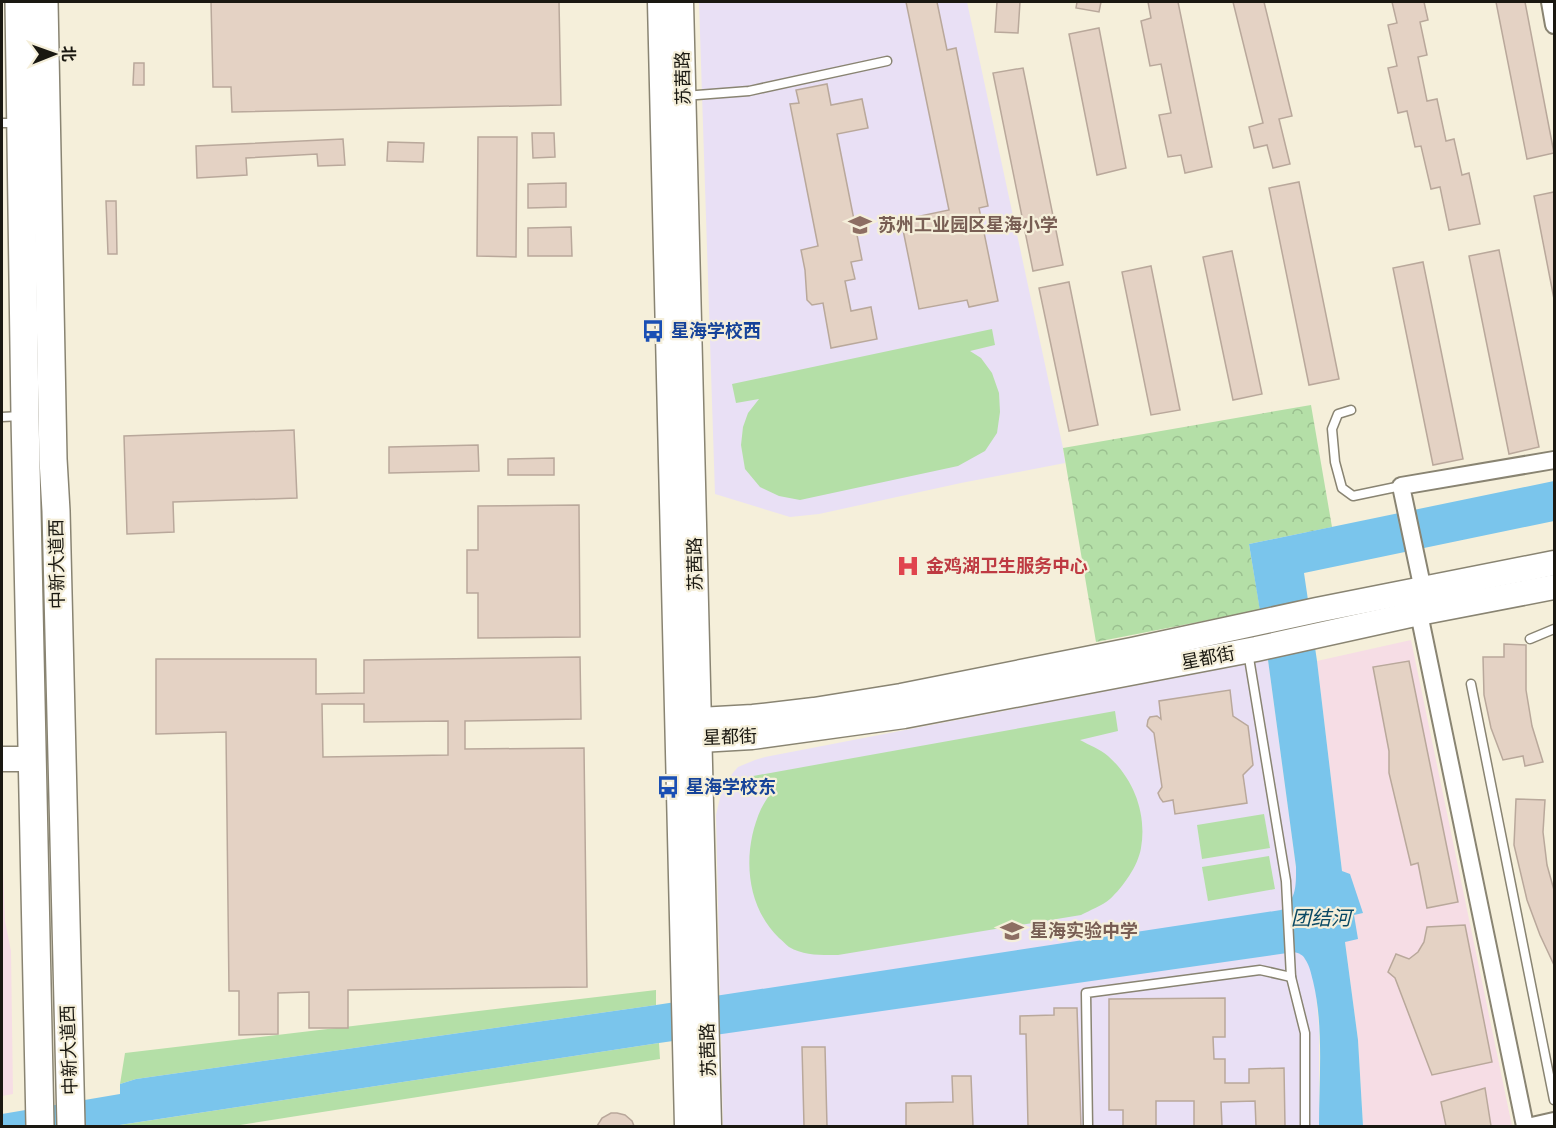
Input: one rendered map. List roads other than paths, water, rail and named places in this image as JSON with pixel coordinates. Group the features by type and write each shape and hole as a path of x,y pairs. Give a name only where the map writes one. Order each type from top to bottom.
{"main road":[{"name":"中新大道西","path":"18,2 11,123 13,416 33,759 40,1126"},
{"name":"中新大道西","path":"44,2 53,459 71,1126"},
{"name":"苏茜路","path":"660,2 693,731"},
{"name":"苏茜路","path":"681,2 697,1063 709,1126"},
{"name":"星都街","path":"693,731 752,737 904,716 1252,650 1322,634 1419,598 1554,563"},
{"name":"星都街","path":"693,731 753,717 901,696 1317,610 1419,598 1554,587"},
{"path":"2,759 33,759"},
{"name":"苏茜路","path":"687,1126 697,1063"}],"street":[{"path":"1550,2 1554,25"},
{"path":"1525,1126 1419,598 1417,561 1401,486 1554,460"},
{"path":"1532,1126 1554,1121"}],"lane":[{"path":"683,96 749,91 887,61"},
{"path":"1351,410 1338,414 1332,429 1335,462 1342,488 1353,496 1401,486"},
{"path":"1530,639 1554,629"},
{"path":"1252,650 1284,870 1291,977 1305,1033 1305,1126"},
{"path":"1471,684 1554,1100"},
{"path":"1088,1126 1086,993 1260,970 1291,977"}],"water":[{"name":"团结河","path":"1554,481 1554,521 1304,573 1342,871 1350,874 1363,913 1354,915 1358,939 1345,942 1358,1040 1363,1126 1319,1126 1319,1016 1308,964 1302,955 1294,952 659,1043 113,1126 2,1126 2,1114 120,1094 120,1084 136,1079 656,1005 1281,910 1293,896 1296,867 1268,660 1249,544"}],"place":[{"name":"苏州工业园区星海小学","path":"860,225"},
{"name":"星海学校西","path":"653,331"},
{"name":"金鸡湖卫生服务中心","path":"908,566"},
{"name":"星海学校东","path":"668,787"},
{"name":"星海实验中学","path":"1012,931"}]}
